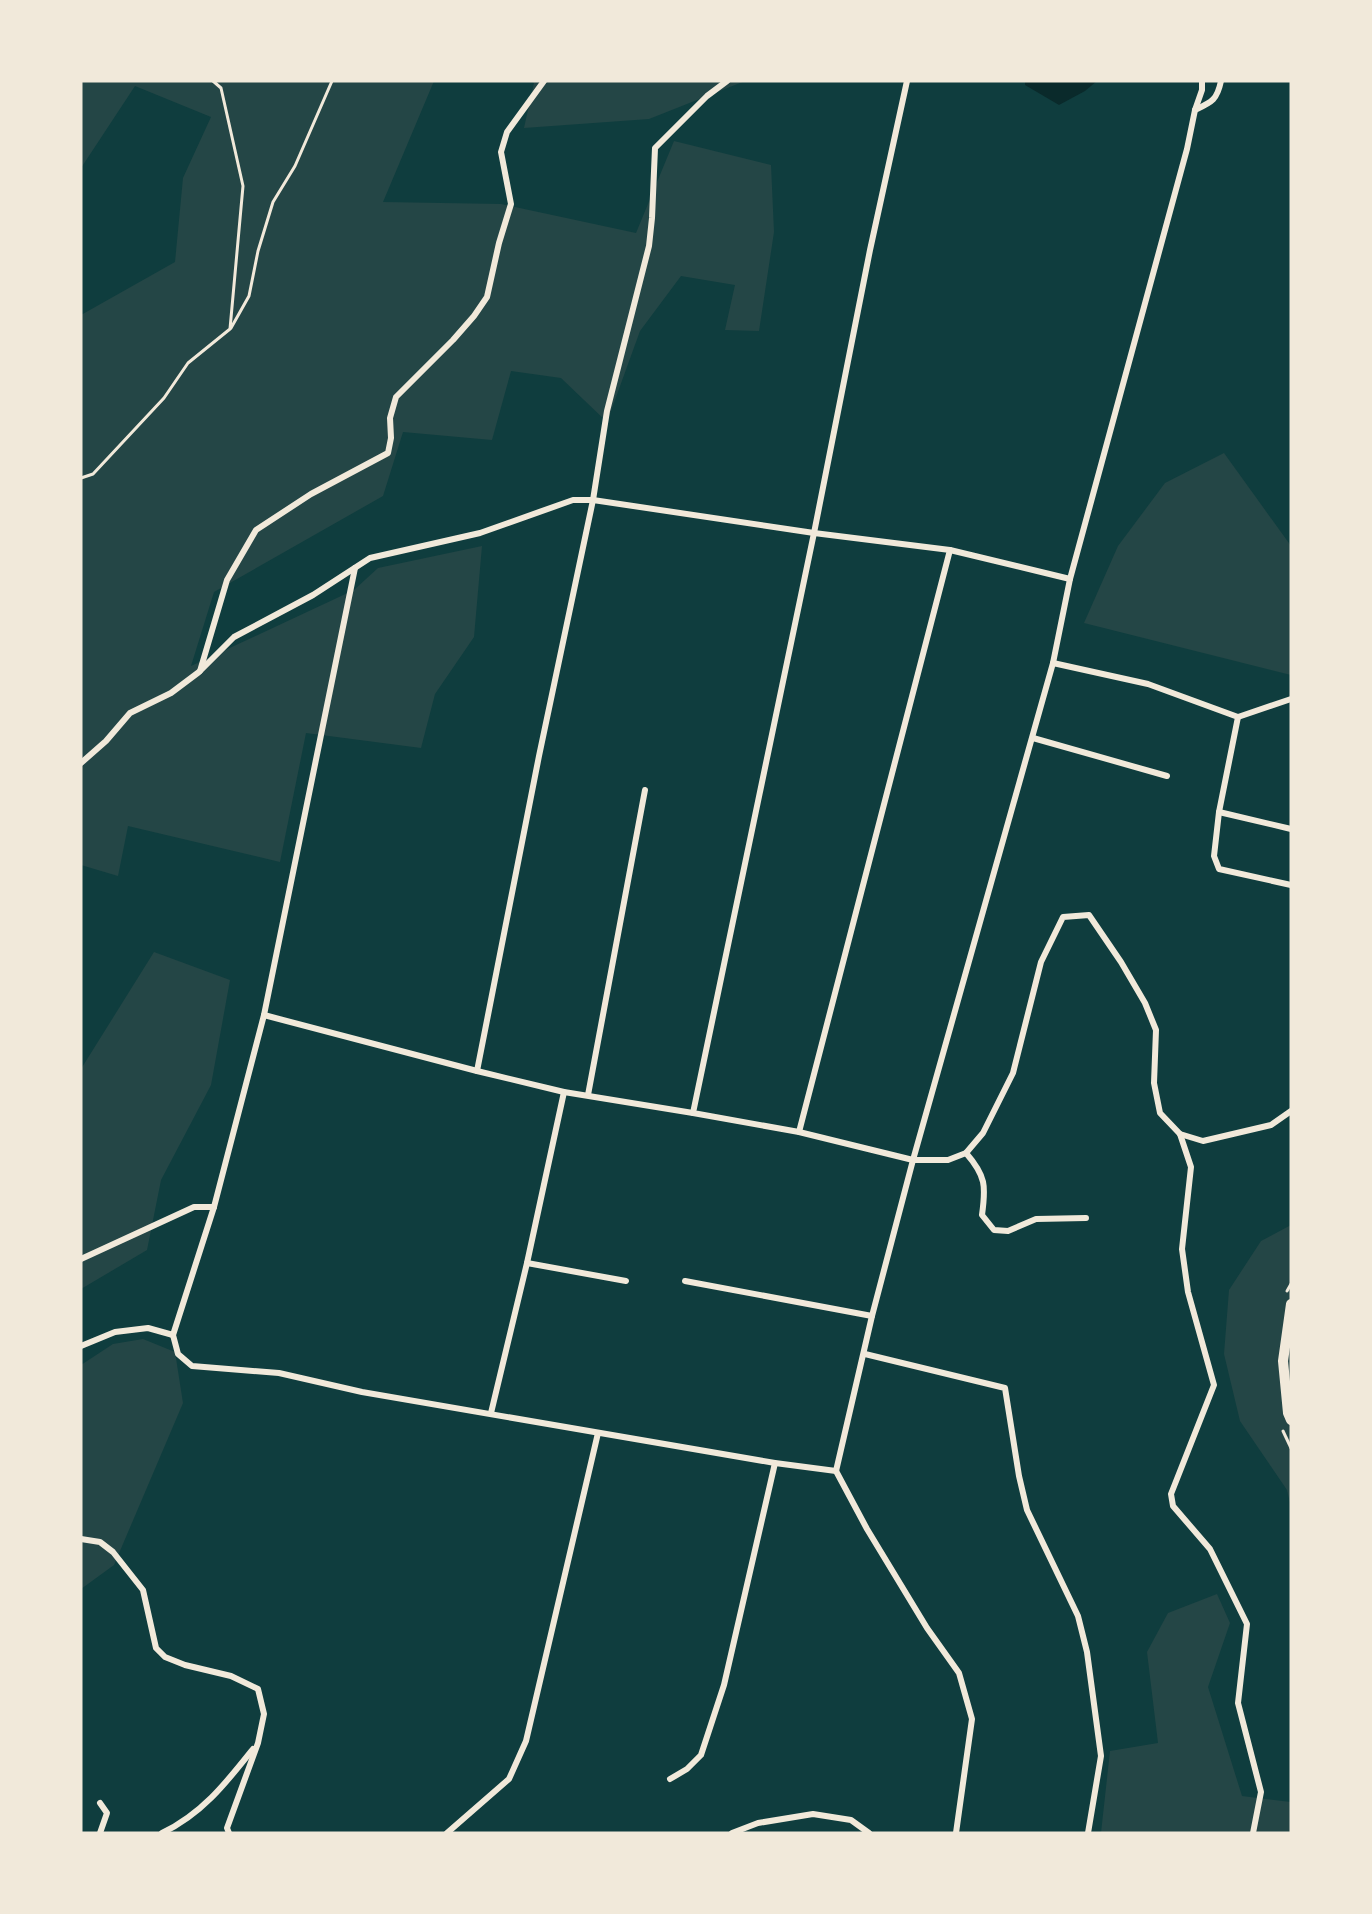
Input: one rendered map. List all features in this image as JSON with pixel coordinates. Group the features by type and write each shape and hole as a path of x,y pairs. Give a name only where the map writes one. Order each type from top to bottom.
{"street":[{"path":"199,672 227,580 256,530 311,494 388,453 391,438 390,418 396,397 453,340 487,297 499,243 511,204 501,152 507,132 544,81"},
{"path":"477,1071 539,756 593,500 607,411 649,246 655,148 707,96 727,81"},
{"path":"693,1113 814,533 870,250 907,81"},
{"path":"956,1833 972,1719 959,1673 927,1628 836,1471 872,1316 913,1160 1053,663 1070,579 1184,160 1194,110 1202,90 1202,81"},
{"path":"1194,110 1209,104 1218,95 1221,81"},
{"path":"81,763 106,741 130,714 171,693 199,672 234,637 313,595 369,558 480,533 573,500 593,500 814,533 950,550 1070,579"},
{"path":"799,1132 950,550"},
{"path":"355,568 264,1015 214,1207 172,1335 178,1354 192,1366 279,1373 362,1392 775,1463 836,1471"},
{"path":"1053,663 1148,684 1238,717 1291,699"},
{"path":"1238,717 1214,856 1219,869 1291,885"},
{"path":"1032,738 1167,776"},
{"path":"588,1095 645,790"},
{"path":"1220,812 1291,829"},
{"path":"264,1015 564,1092 799,1132 913,1160 948,1160 966,1153 983,1133 1013,1073 1041,962 1063,916 1089,915 1145,1003 1156,1030 1154,1083 1160,1113 1180,1134 1191,1167 1182,1249 1188,1292 1214,1385 1171,1494 1173,1506 1210,1549 1248,1624 1238,1703 1261,1792 1253,1833"},
{"path":"491,1413 527,1263 564,1092"},
{"path":"1180,1134 1203,1140 1271,1125 1291,1111"},
{"path":"966,1153 984,1178 986,1192 982,1215 994,1230 1008,1231 1035,1219 1086,1218"},
{"path":"81,1259 194,1207 214,1207"},
{"path":"527,1263 626,1281"},
{"path":"685,1281 872,1316"},
{"path":"1291,1304 1283,1361 1288,1413 1291,1420"},
{"path":"81,1346 115,1332 148,1328 172,1335"},
{"path":"865,1354 1005,1388 1019,1476 1027,1510 1078,1616 1087,1652 1101,1756 1088,1833"},
{"path":"447,1833 509,1779 526,1741 598,1433"},
{"path":"670,1779 701,1755 724,1685 775,1463"},
{"path":"81,1539 100,1542 113,1552 143,1590 156,1648 165,1657 185,1665 231,1676 258,1689 264,1714 258,1743 227,1831"},
{"path":"162,1833 182,1824 221,1790 258,1743"},
{"path":"100,1803 107,1813 100,1833"},
{"path":"732,1833 758,1822 813,1814 851,1820 869,1833"}],"path":[{"path":"213,81 221,88 243,186 230,329"},
{"path":"81,478 93,474 164,398 188,363 230,329 249,296 258,251 273,202 295,166 332,81"}],"shaded area":[{"path":"81,81 434,81 383,202 501,204 636,233 674,141 771,165 774,232 759,331 725,330 735,285 681,276 640,331 607,422 561,378 511,371 492,440 403,432 383,496 214,592 191,666 354,590 378,568 482,546 474,637 435,694 421,748 306,733 280,862 128,826 118,876 81,865 81,315 175,262 183,178 211,117 135,86 81,168"},
{"path":"531,81 745,81 649,119 524,128 534,83"},
{"path":"1025,81 1097,81 1085,91 1059,105 1025,85"},
{"path":"1224,453 1291,546 1291,675 1084,623 1118,546 1165,483"},
{"path":"154,952 230,980 211,1085 161,1180 147,1250 81,1289 81,1069"},
{"path":"1291,1225 1291,1507 1287,1490 1240,1421 1224,1354 1229,1290 1261,1241"},
{"path":"143,1339 175,1352 183,1403 114,1565 81,1589 81,1365 113,1344"},
{"path":"1217,1594 1230,1623 1208,1687 1242,1796 1291,1802 1291,1833 1101,1833 1110,1751 1158,1743 1147,1652 1168,1613"}]}
